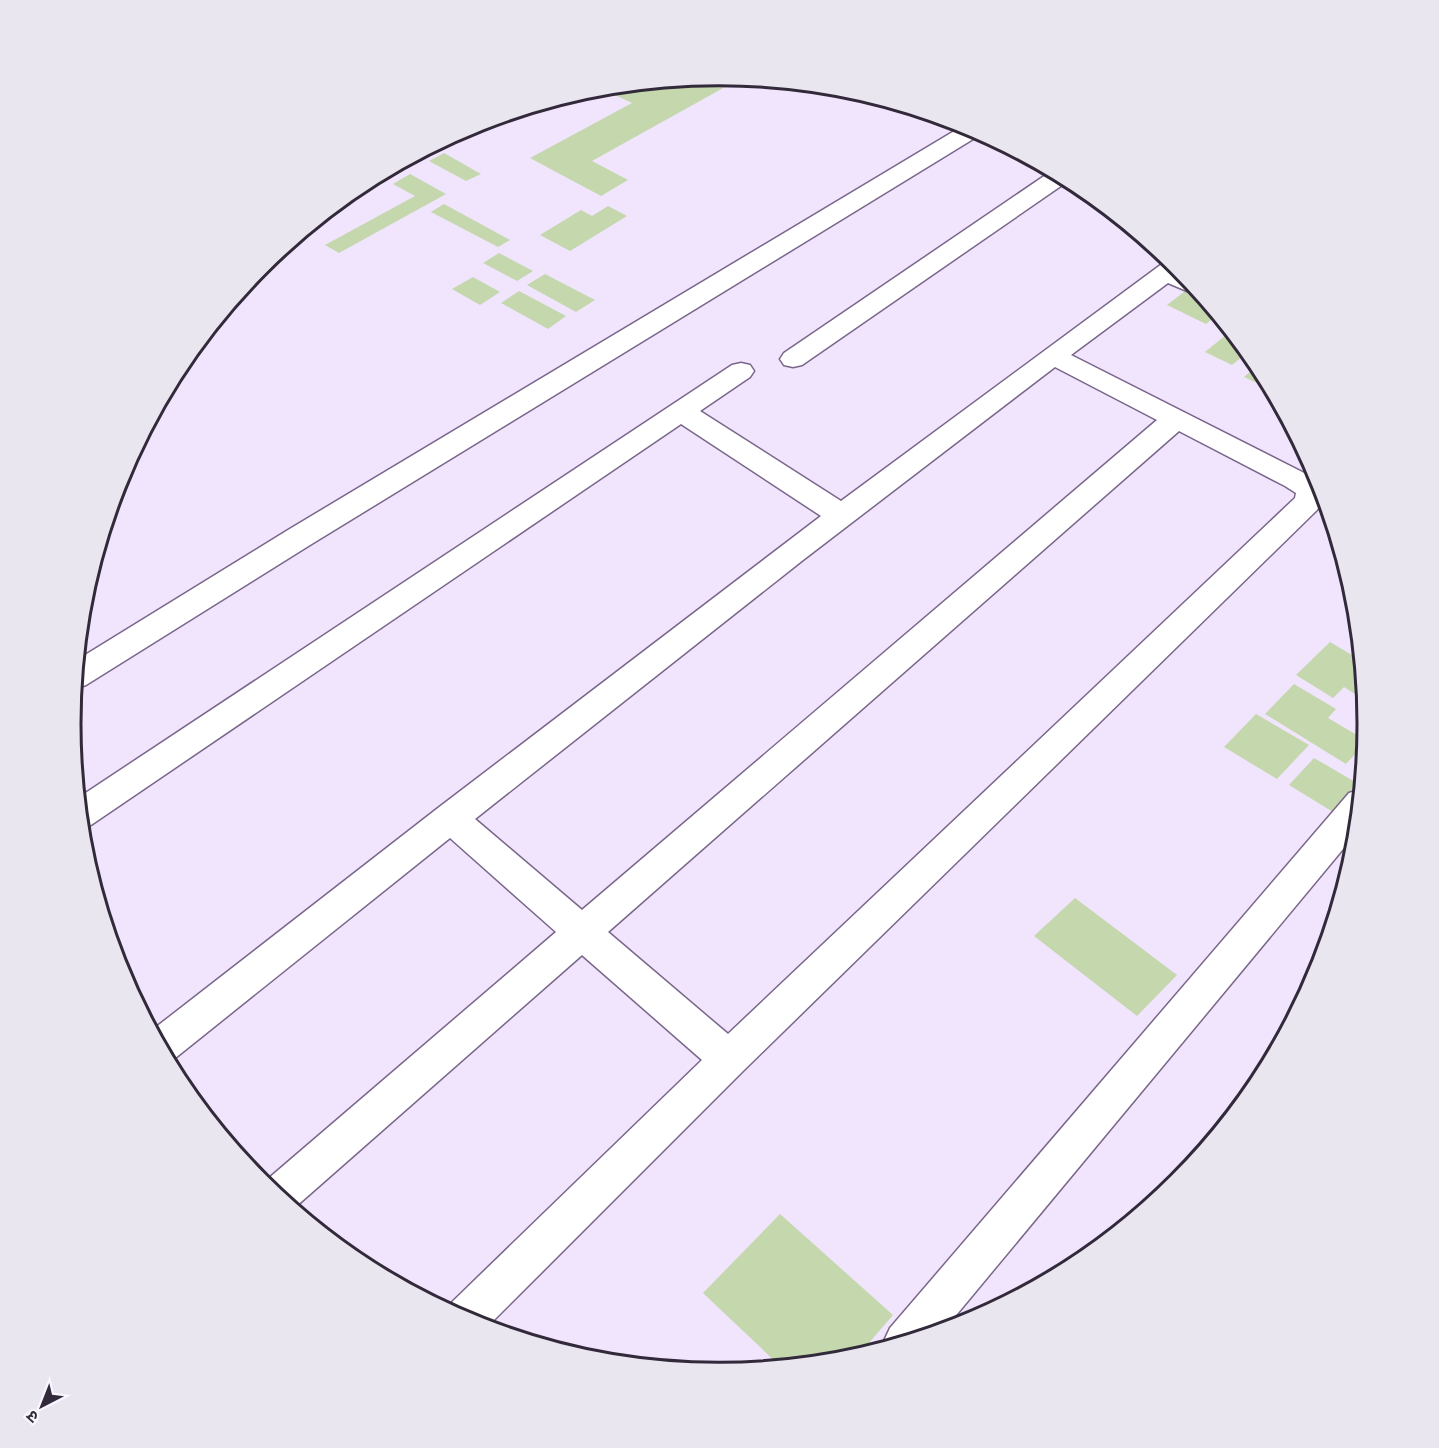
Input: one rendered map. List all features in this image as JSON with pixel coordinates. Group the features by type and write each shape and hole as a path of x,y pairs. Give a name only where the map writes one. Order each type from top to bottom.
{"street":[{"path":"83,672 473,431 684,307 965,134"},
{"path":"794,360 1054,180"},
{"path":"166,1042 450,818 1053,356 1169,271"},
{"path":"472,1312 729,1059 1307,503 1311,494 1306,486 1295,478 1053,356"},
{"path":"87,811 741,371"},
{"path":"681,411 843,516"},
{"path":"284,1190 1176,419"},
{"path":"914,1332 1352,813"},
{"path":"450,818 729,1059"}],"building":[{"path":"727,86 592,161 628,180 601,196 530,158 632,103 614,95 678,87"},
{"path":"444,153 481,174 466,181 429,161"},
{"path":"410,174 446,194 339,253 325,245 415,196 393,184"},
{"path":"444,204 510,240 498,247 431,212"},
{"path":"608,206 627,216 570,251 540,235 581,210 592,216"},
{"path":"499,253 533,271 517,281 483,263"},
{"path":"545,274 595,300 576,312 527,285"},
{"path":"473,277 500,292 480,305 452,289"},
{"path":"1187,290 1213,319 1206,324 1167,305"},
{"path":"519,291 566,316 548,329 501,303"},
{"path":"1226,335 1242,357 1232,365 1205,352"},
{"path":"1251,371 1259,384 1244,377"},
{"path":"1330,642 1355,657 1357,695 1344,687 1333,698 1296,675"},
{"path":"1294,684 1336,709 1328,718 1358,736 1357,752 1346,764 1265,714"},
{"path":"1256,714 1309,745 1277,779 1224,747"},
{"path":"1314,758 1355,782 1333,812 1289,785"},
{"path":"1075,898 1177,975 1137,1016 1034,936"},
{"path":"780,1214 893,1315 867,1345 803,1357 773,1360 703,1293"}]}
